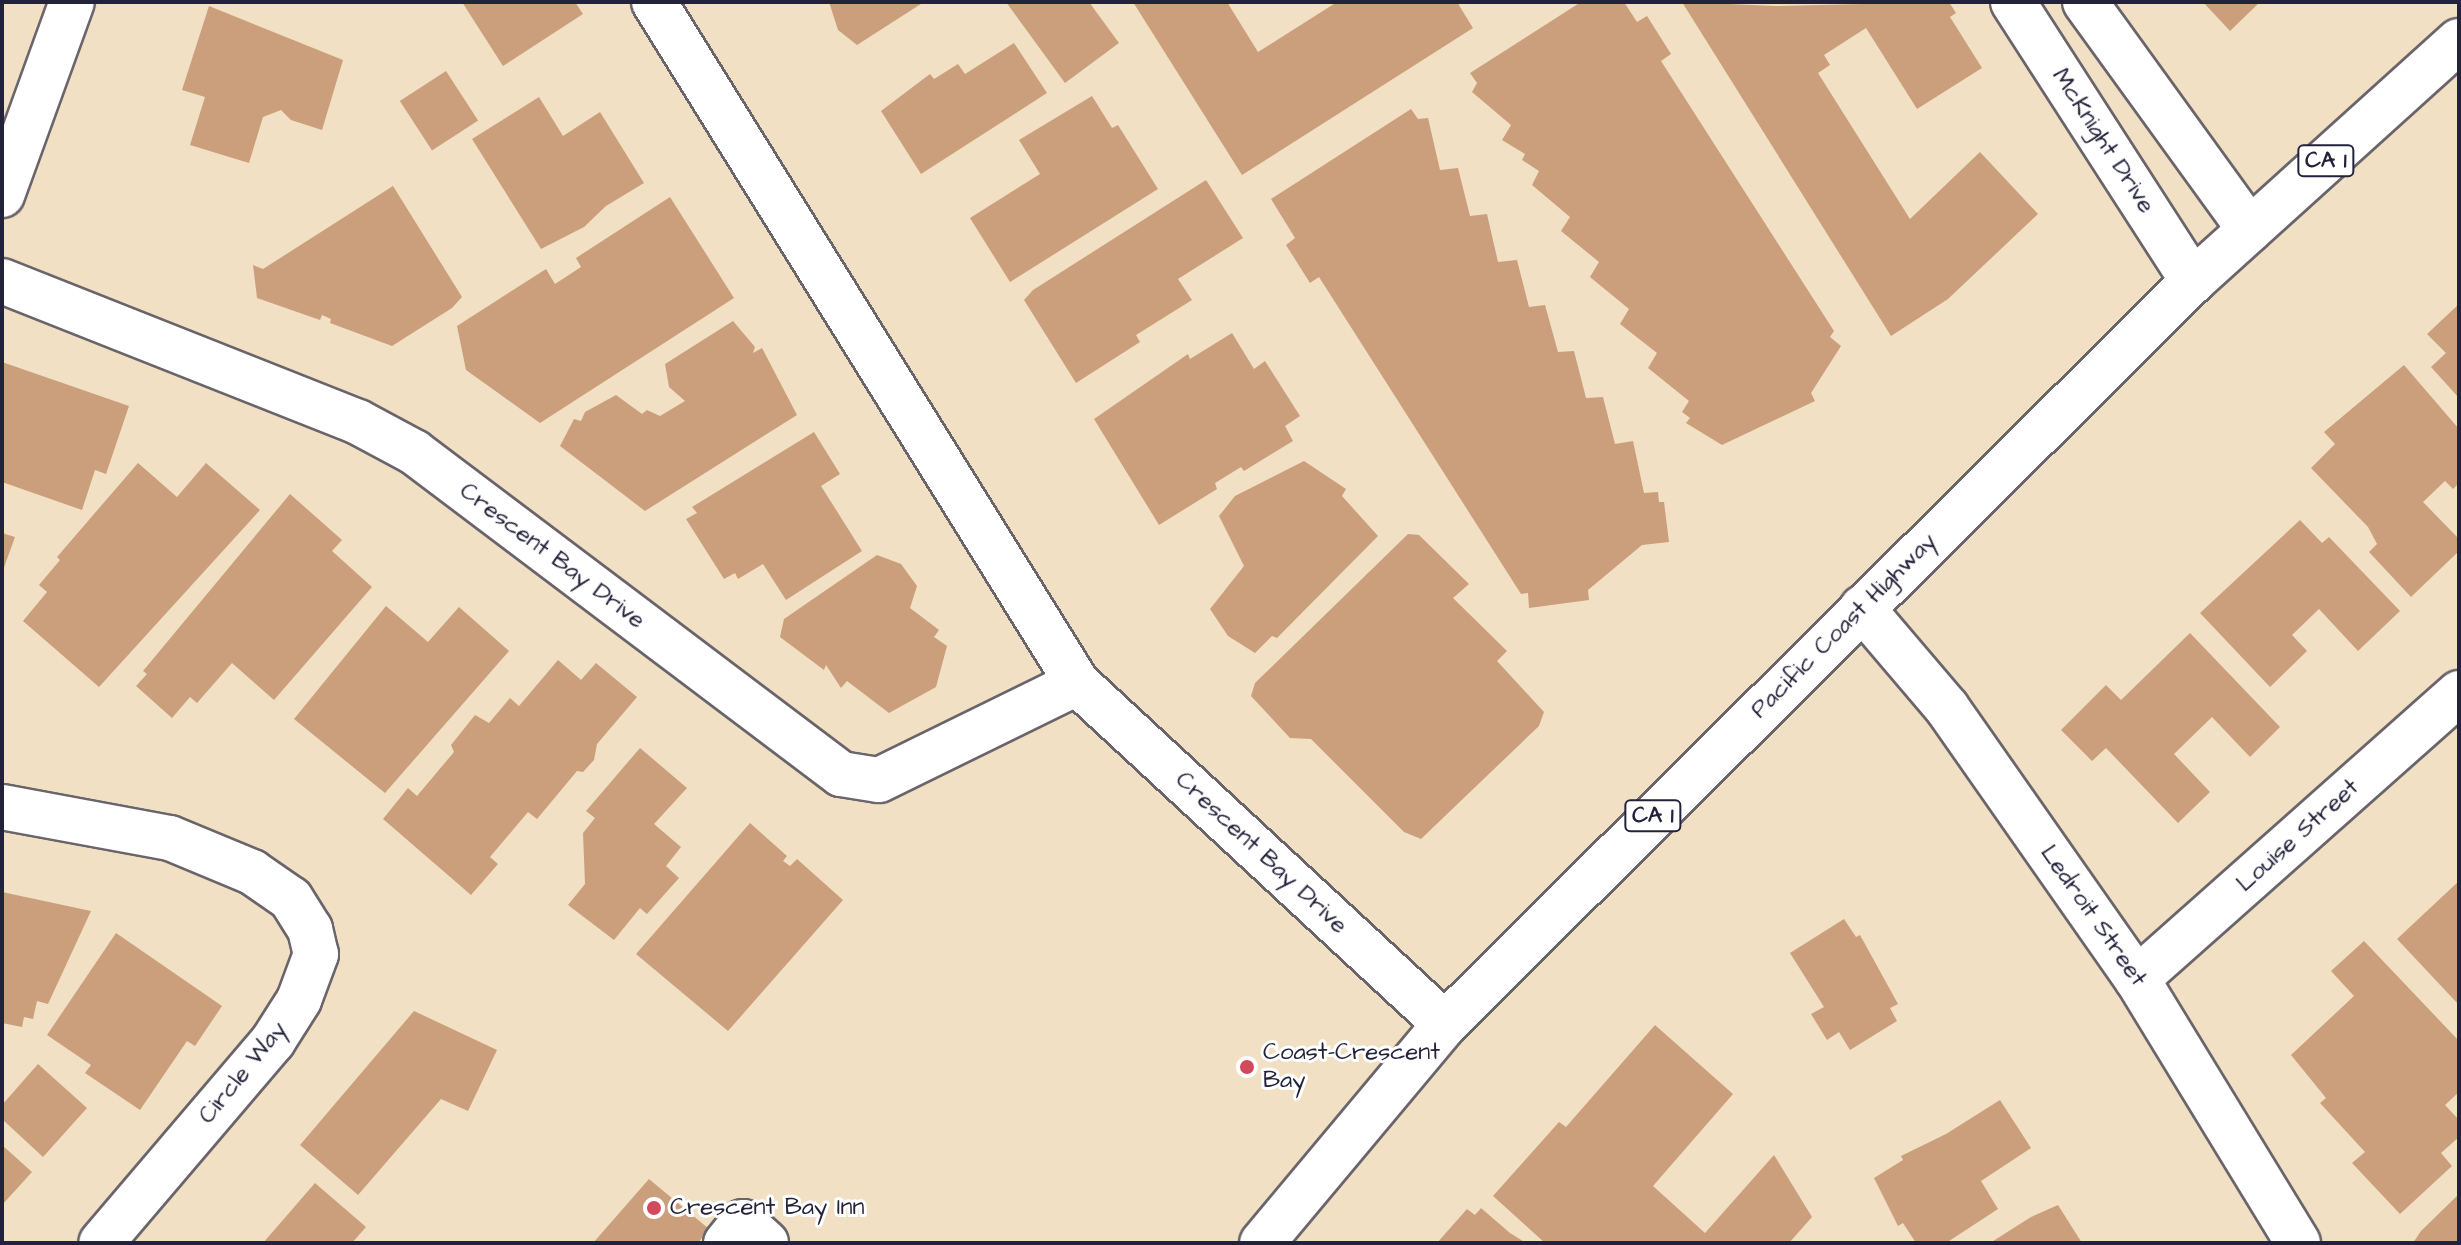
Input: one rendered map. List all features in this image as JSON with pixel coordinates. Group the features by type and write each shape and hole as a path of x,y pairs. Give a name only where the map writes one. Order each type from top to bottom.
{"main road":[{"path":"2,195 72,2"},
{"name":"Crescent Bay Drive","path":"654,2 1077,683 1445,1024"},
{"name":"McKnight Drive","path":"2013,2 2193,281"},
{"path":"2085,2 2250,230"},
{"name":"Pacific Coast Highway","path":"1262,1243 1445,1024 2193,281 2459,41"},
{"name":"Crescent Bay Drive","path":"2,281 358,422 414,452 841,774 879,780 1077,683"},
{"name":"Ledroit Street","path":"1862,608 1947,708 2137,979 2298,1243"},
{"name":"Louise Street","path":"2137,979 2459,693"},
{"name":"Circle Way","path":"2,807 170,838 252,872 291,899 310,929 316,954 299,1000 273,1041 101,1243"},
{"path":"726,1243 743,1222 766,1243"}],"building":[{"path":"462,2 575,2 583,14 503,66"},
{"path":"829,2 924,2 857,45 838,30"},
{"path":"1006,2 1089,2 1119,43 1065,83"},
{"path":"1133,2 1227,2 1258,52 1337,2 1457,2 1473,28 1242,175"},
{"path":"1581,2 1624,2 1637,22 1647,16 1671,54 1661,61 1834,331 1830,337 1841,346 1811,393 1815,401 1722,445 1686,423 1690,418 1682,412 1689,401 1648,368 1657,353 1620,324 1629,309 1590,277 1599,262 1561,231 1570,217 1532,185 1539,171 1522,160 1525,154 1502,140 1511,125 1472,92 1477,83 1470,73"},
{"path":"1682,2 1775,6 1949,2 1956,13 1950,17 1982,68 1917,109 1866,28 1824,55 1830,65 1818,73 1910,219 1980,152 2038,214 1948,299 1891,336"},
{"path":"2203,2 2260,2 2230,31"},
{"path":"209,6 343,60 322,130 291,120 281,110 263,117 249,163 190,145 205,97 182,90"},
{"path":"1014,43 1047,93 921,174 881,111 930,74 934,79 958,64 965,74"},
{"path":"446,71 478,120 432,150 400,101"},
{"path":"1092,96 1112,128 1118,125 1158,189 1010,282 970,218 1040,174 1019,140"},
{"path":"539,97 563,136 600,112 644,183 606,206 584,227 541,249 472,139"},
{"path":"1411,109 1418,119 1428,118 1440,170 1458,168 1470,216 1487,214 1498,262 1517,260 1529,307 1545,305 1558,352 1574,351 1586,398 1603,397 1615,444 1633,441 1644,493 1658,492 1659,502 1664,502 1669,542 1642,545 1588,590 1589,600 1529,608 1528,593 1521,594 1319,277 1310,283 1286,245 1295,238 1271,199"},
{"path":"1206,180 1243,238 1178,279 1192,300 1136,335 1140,342 1076,383 1024,300 1033,290"},
{"path":"393,186 462,297 452,308 392,346 330,323 331,319 322,315 320,320 257,298 253,265 263,269"},
{"path":"670,197 734,298 540,423 466,370 457,326 546,269 555,284 581,267 576,258"},
{"path":"2459,304 2459,398 2431,367 2446,353 2427,334"},
{"path":"733,321 755,347 753,353 762,348 797,415 645,511 560,446 574,419 581,421 585,412 616,395 642,414 647,410 660,416 685,401 669,387 665,364"},
{"path":"1232,333 1254,369 1265,361 1300,416 1285,426 1293,441 1244,471 1241,467 1215,483 1217,489 1159,525 1094,419 1188,354 1190,359"},
{"path":"2,362 129,406 106,474 95,470 82,510 2,482"},
{"path":"2404,365 2459,429 2459,483 2453,489 2445,481 2423,502 2459,539 2459,551 2411,597 2369,552 2377,544 2368,527 2311,468 2335,444 2324,432"},
{"path":"814,432 840,474 821,486 862,551 786,600 763,564 738,579 735,573 724,579 686,519 697,513 692,507"},
{"path":"1304,461 1346,489 1342,496 1378,536 1277,638 1272,636 1255,653 1228,636 1210,609 1244,566 1219,516 1235,496"},
{"path":"138,463 177,497 206,463 260,510 99,687 23,621 47,592 39,585 60,560 57,557"},
{"path":"290,494 342,540 332,551 372,587 274,700 232,663 197,703 190,697 172,718 136,686 147,674 143,671"},
{"path":"2300,520 2322,543 2329,537 2400,611 2358,651 2319,609 2292,635 2307,651 2270,687 2200,613"},
{"path":"2,533 15,537 2,573"},
{"path":"1408,534 1419,535 1469,584 1453,598 1507,651 1497,661 1544,712 1539,726 1421,839 1404,832 1311,739 1290,738 1251,696 1255,683"},
{"path":"877,555 901,564 917,586 910,608 939,630 934,637 947,646 936,687 889,713 847,681 841,688 826,665 824,670 780,637 784,619"},
{"path":"386,606 428,642 459,607 509,651 385,793 294,719"},
{"path":"2190,633 2280,727 2250,757 2212,717 2174,754 2210,792 2178,823 2106,748 2092,761 2061,730 2106,685 2121,700"},
{"path":"558,660 581,680 596,663 637,697 597,744 594,760 583,772 577,771 537,819 528,812 490,857 498,864 471,895 383,819 408,788 417,796 454,752 451,745 475,715 489,723 510,698 519,706"},
{"path":"640,748 687,788 654,824 681,847 666,866 679,878 647,914 640,908 614,940 568,905 585,884 583,833 595,818 586,811"},
{"path":"750,823 787,856 783,861 790,866 797,859 843,900 728,1031 636,954"},
{"path":"2459,881 2459,1005 2397,939"},
{"path":"2,892 91,911 48,1004 37,1001 33,1019 24,1017 22,1027 2,1023"},
{"path":"1844,919 1856,937 1860,935 1898,1004 1890,1008 1897,1021 1850,1050 1839,1032 1827,1040 1811,1014 1824,1007 1790,953"},
{"path":"116,933 222,1006 195,1046 187,1041 140,1110 85,1073 91,1065 47,1035"},
{"path":"2364,941 2459,1041 2459,1092 2445,1105 2459,1120 2459,1137 2441,1153 2452,1166 2400,1214 2352,1163 2365,1152 2320,1103 2326,1098 2291,1055 2354,996 2331,971"},
{"path":"414,1011 497,1050 468,1111 441,1099 358,1195 300,1145"},
{"path":"1655,1025 1733,1094 1653,1186 1705,1233 1774,1155 1812,1217 1789,1243 1545,1243 1493,1196 1559,1122 1566,1127"},
{"path":"38,1064 87,1108 43,1157 2,1119 2,1105"},
{"path":"2000,1100 2031,1148 1981,1181 1998,1209 1946,1243 1916,1243 1903,1223 1898,1226 1874,1178 1903,1160 1901,1156 1946,1134"},
{"path":"2,1145 32,1172 2,1205"},
{"name":"Crescent Bay Inn","path":"649,1179 709,1229 698,1243 593,1243"},
{"path":"315,1183 366,1227 352,1243 263,1243"},
{"path":"2459,1194 2459,1243 2413,1243 2421,1231"},
{"path":"2058,1205 2082,1243 1990,1243 2031,1217"},
{"path":"1481,1208 1526,1243 1437,1243 1467,1209 1475,1215"}],"place":[{"name":"Coast-Crescent Bay","path":"1247,1067"},
{"name":"Crescent Bay Inn","path":"654,1208"}]}
